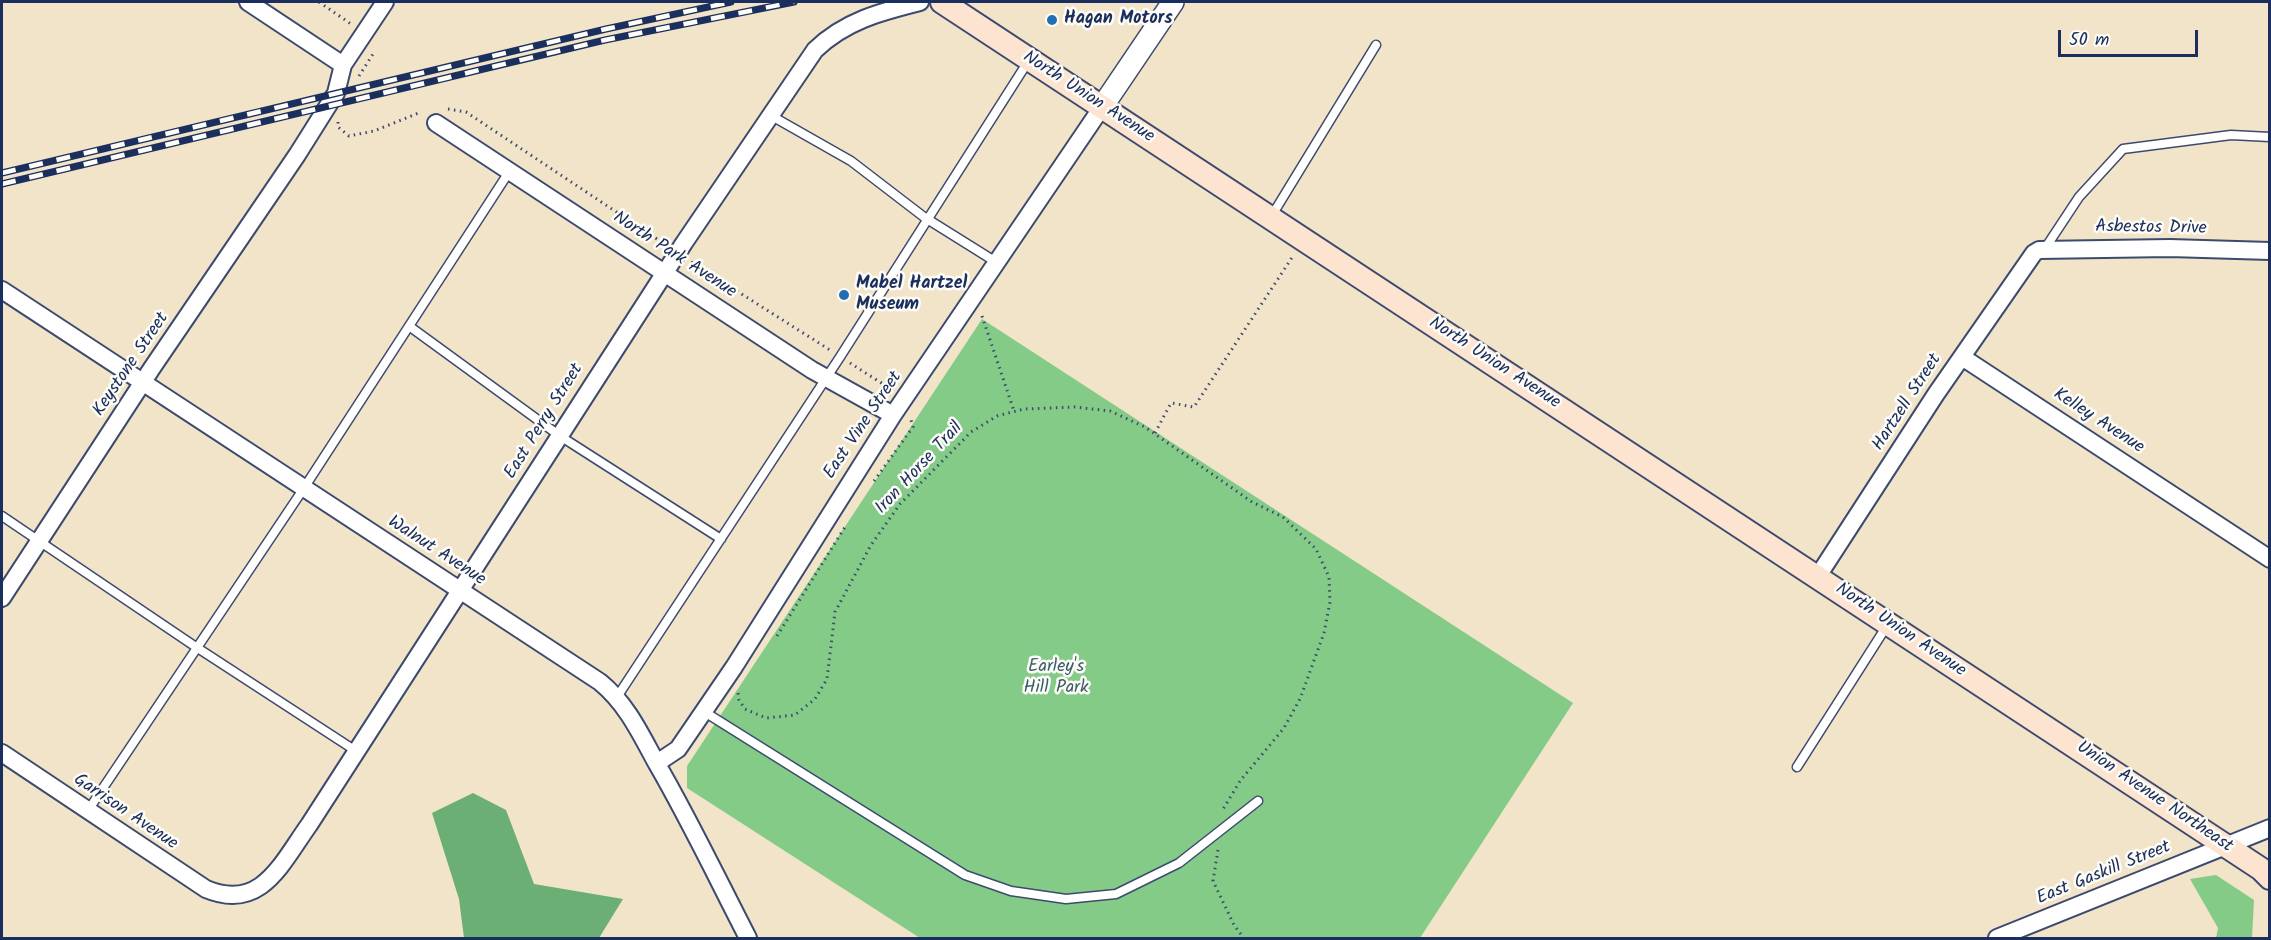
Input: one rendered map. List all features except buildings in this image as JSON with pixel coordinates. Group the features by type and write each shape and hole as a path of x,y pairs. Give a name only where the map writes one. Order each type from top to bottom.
{"main road":[{"name":"North Union Avenue","path":"942,2 2047,727"},
{"name":"Union Avenue Northeast","path":"2047,727 2267,873"}],"street":[{"path":"248,2 343,65 385,2"},
{"name":"East Perry Street","path":"232,896 242,896 262,886 309,825 665,273 815,50 831,35 858,19 920,2"},
{"path":"1102,107 1173,2"},
{"name":"Keystone Street","path":"2,598 143,382 297,155 336,93 343,65"},
{"name":"East Vine Street","path":"657,763 678,748 894,415 1102,107"},
{"name":"North Park Avenue","path":"436,123 825,378 894,415"},
{"name":"Asbestos Drive","path":"2039,252 2170,248 2270,251"},
{"name":"Hartzell Street","path":"1818,576 1962,357 2039,252"},
{"name":"Walnut Avenue","path":"2,290 600,682 617,697 657,763 748,939"},
{"name":"Kelley Avenue","path":"1962,357 2270,559"},
{"name":"Garrison Avenue","path":"2,753 194,882 219,894 232,896"},
{"name":"East Gaskill Street","path":"1997,939 2270,828"}],"lane":[{"path":"1271,218 1376,45"},
{"path":"617,697 1029,59"},
{"path":"770,116 851,161 927,219 996,262"},
{"path":"2039,252 2079,197 2123,149 2231,135 2270,137"},
{"path":"87,812 304,488 509,172"},
{"path":"409,326 560,436 721,538"},
{"path":"2,516 197,648 356,751"},
{"path":"1797,767 1888,623"},
{"path":"703,711 965,875 1011,891 1066,899 1116,894 1179,863 1258,801"}],"path":[{"path":"1155,433 1171,403 1194,407 1304,240"},
{"path":"974,295 1014,411"},
{"name":"Iron Horse Trail","path":"744,684 738,693 739,700 745,709 766,718 795,715 815,699 827,679 835,612 871,545 900,504 971,432 997,416 1024,409 1075,407 1110,411 1155,433 1251,502 1282,517 1316,549 1329,577 1330,602 1324,633 1300,699 1284,728 1240,781 1222,810 1217,833 1219,845 1213,881 1234,925 1244,939"},
{"name":"Iron Horse Trail","path":"868,490 914,427"},
{"name":"Iron Horse Trail","path":"773,641 851,518"}],"green space":[{"name":"Earley's Hill Park","path":"982,319 1573,703 1420,938 920,938 687,788 687,766"},
{"path":"473,793 506,810 534,884 623,899 599,938 464,938 459,899 432,813"},
{"path":"2216,875 2254,900 2252,938 2216,938 2218,928 2190,879"}],"railway":[{"path":"2,173 606,29 731,2"},
{"path":"2,184 605,40 794,2"}],"place":[{"name":"Hagan Motors","path":"1052,20"},
{"name":"Mabel Hartzel Museum","path":"844,295"}]}
